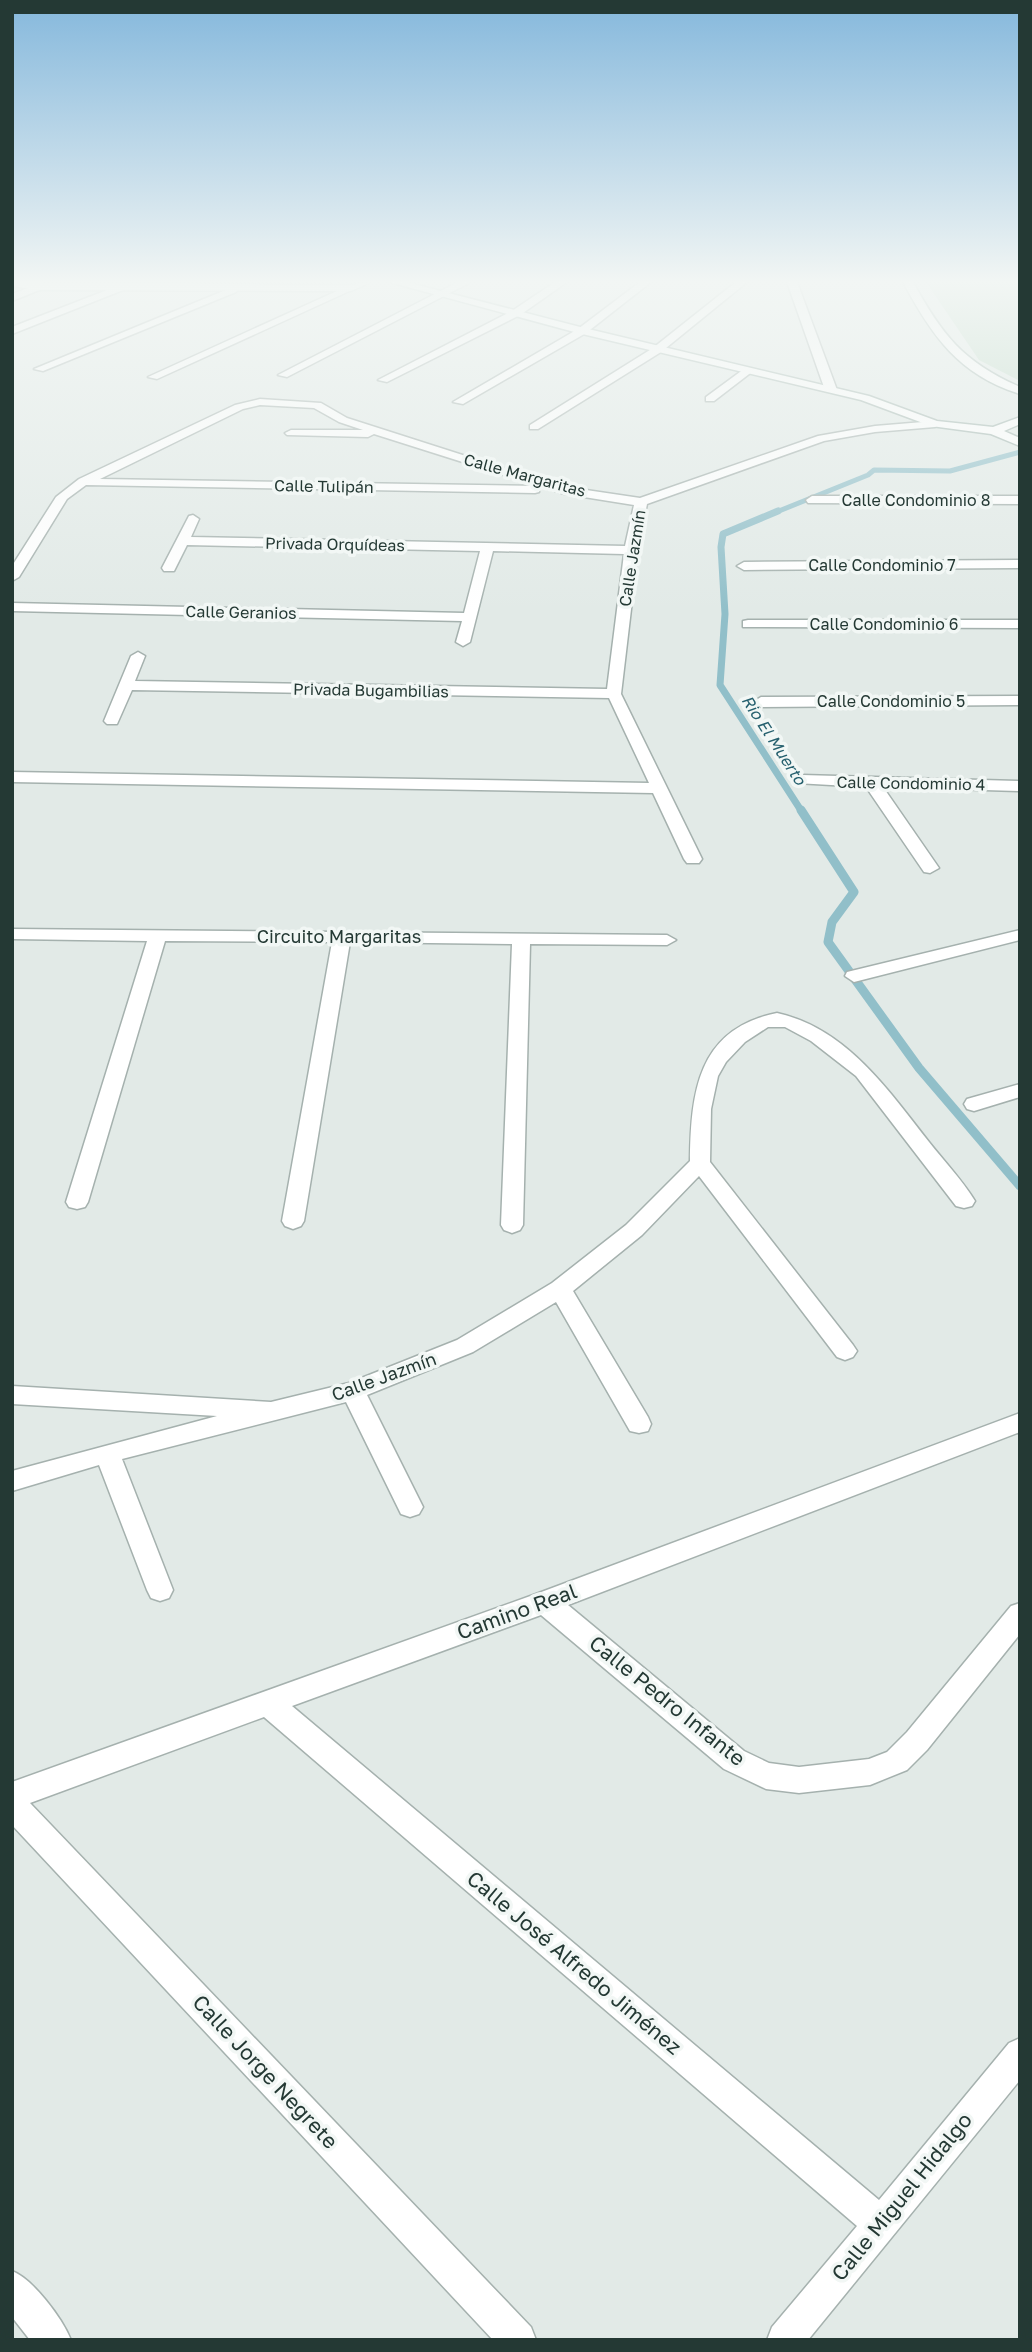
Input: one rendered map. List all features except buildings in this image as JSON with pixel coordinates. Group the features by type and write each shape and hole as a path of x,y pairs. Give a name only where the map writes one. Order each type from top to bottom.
{"street":[{"path":"460,402 478,392"},
{"path":"534,427 590,392"},
{"path":"710,398 718,392"},
{"path":"838,392 865,398 935,424 998,433 1020,443"},
{"name":"Calle Margaritas","path":"83,482 249,403 317,405 343,420 496,470 565,490 642,502"},
{"path":"998,433 1020,419"},
{"name":"Calle Jazmín","path":"614,694 631,550 642,502 822,438 848,432 935,424"},
{"path":"291,433 391,434"},
{"path":"12,578 62,496 83,482"},
{"name":"Calle Tulipán","path":"83,482 565,490"},
{"name":"Calle Condominio 8","path":"811,500 1020,500"},
{"path":"169,568 192,519"},
{"name":"Privada Orquídeas","path":"181,541 631,550"},
{"path":"463,642 488,547"},
{"name":"Calle Condominio 7","path":"744,566 1020,564"},
{"name":"Calle Geranios","path":"12,607 469,617"},
{"name":"Calle Condominio 6","path":"748,624 1020,624"},
{"path":"112,721 138,656"},
{"name":"Privada Bugambilias","path":"127,685 614,694"},
{"path":"614,694 693,859"},
{"name":"Calle Condominio 5","path":"761,702 1020,700"},
{"path":"12,777 657,788"},
{"name":"Calle Condominio 4","path":"802,780 1020,786"},
{"path":"871,782 930,868"},
{"name":"Circuito Margaritas","path":"12,934 667,940"},
{"path":"854,976 1020,934"},
{"path":"76,1202 158,935"},
{"path":"293,1221 342,937"},
{"path":"512,1225 521,938"},
{"path":"845,1352 700,1163 701,1108 708,1076 730,1046 762,1022 777,1019 791,1021 818,1037 863,1072 964,1201"},
{"path":"974,1104 1020,1090"},
{"name":"Calle Jazmín","path":"12,1481 107,1453 353,1391 465,1346 561,1289 634,1230 700,1163"},
{"path":"561,1289 639,1424"},
{"path":"353,1391 410,1507"},
{"path":"12,1395 286,1410"},
{"name":"Camino Real","path":"12,1796 545,1602 1020,1422"},
{"path":"107,1453 160,1590"},
{"name":"Calle Pedro Infante","path":"545,1602 734,1760 766,1776 799,1780 870,1772 897,1761 917,1741 1020,1614"},
{"name":"Calle José Alfredo Jiménez","path":"268,1703 880,2223"},
{"name":"Calle Jorge Negrete","path":"12,1804 518,2340"},
{"name":"Calle Miguel Hidalgo","path":"785,2340 1020,2054"},
{"path":"12,2288 53,2340"}],"waterway":[{"name":"Rio El Muerto","path":"774,513 868,475 874,470 950,471 1020,452"},
{"name":"Rio El Muerto","path":"778,511 723,534 721,547 725,614 720,685 802,812"},
{"name":"Rio El Muerto","path":"801,810 854,892 832,922 828,942 919,1068 1020,1186"}]}
